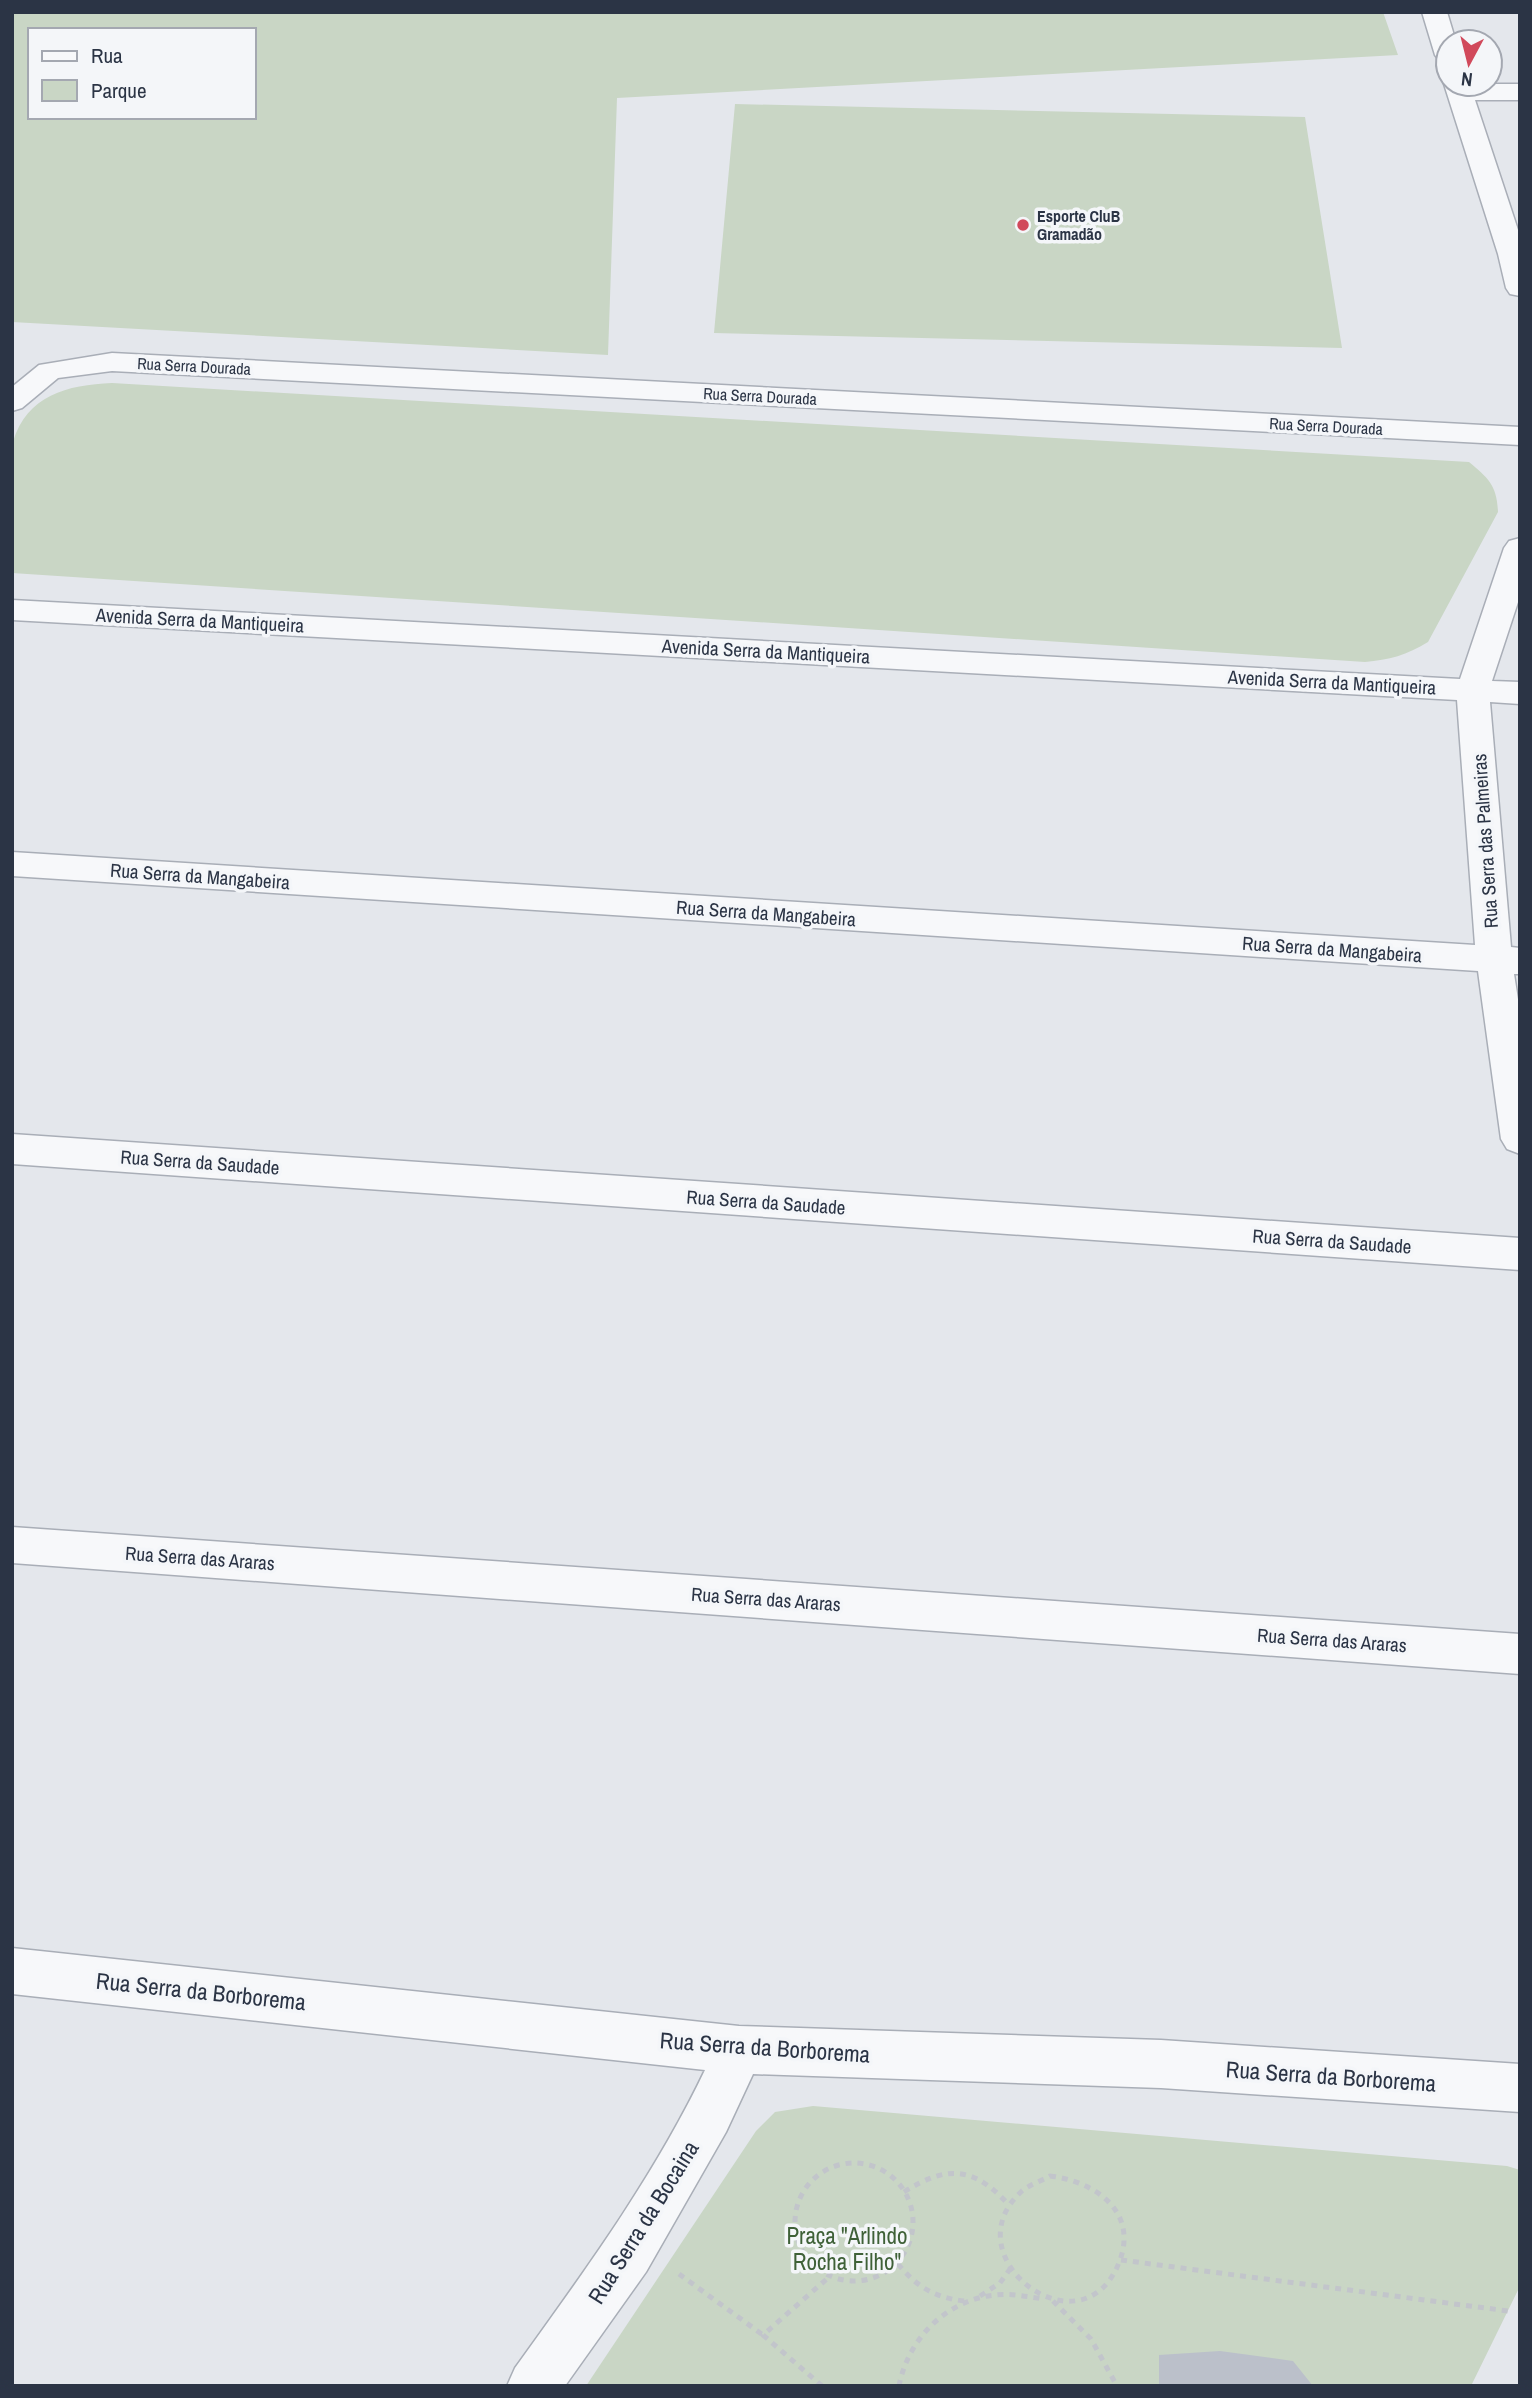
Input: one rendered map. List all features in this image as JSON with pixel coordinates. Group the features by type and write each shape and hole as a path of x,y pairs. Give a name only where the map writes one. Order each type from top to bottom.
{"street":[{"path":"1462,98 1516,254 1520,288"},
{"name":"Rua Serra Dourada","path":"12,402 49,371 111,362 1520,436"},
{"name":"Rua Serra das Palmeiras","path":"1520,548 1473,690 1507,960 1520,1139"},
{"name":"Avenida Serra da Mantiqueira","path":"12,610 1520,693"},
{"name":"Rua Serra da Mangabeira","path":"12,864 1507,960"},
{"name":"Rua Serra da Saudade","path":"12,1149 1520,1254"},
{"name":"Rua Serra das Araras","path":"12,1545 1520,1654"},
{"name":"Rua Serra da Borborema","path":"12,1971 739,2050 1161,2064 1520,2088"},
{"name":"Rua Serra da Bocaina","path":"533,2386 628,2254 709,2115 739,2050"}],"path":[{"path":"855,2162 874,2166 891,2177 904,2192 911,2210 913,2228 908,2247 898,2264 883,2275 865,2281 847,2282 829,2277 811,2264 801,2247 795,2228 796,2206 804,2188 818,2174 836,2165 855,2162"},
{"path":"904,2192 923,2179 940,2173 958,2172 977,2176 993,2186 1008,2204"},
{"path":"898,2264 912,2281 927,2293 946,2300 967,2301 994,2295 1051,2300 1070,2302 1087,2298 1103,2290 1114,2277 1121,2260 1124,2239 1119,2218 1108,2198 1090,2184 1070,2176 1050,2176 1030,2182 1003,2212 999,2234 1010,2269 1031,2291 1051,2300 1081,2326 1105,2356 1116,2386"},
{"path":"1121,2260 1508,2311"},
{"path":"667,2265 763,2336 822,2386"},
{"path":"899,2386 913,2346 936,2319 985,2294 1000,2283 1010,2269"},
{"path":"763,2336 829,2277"}],"green space":[{"path":"12,12 1383,12 1398,55 617,98 608,355 12,322"},
{"name":"Esporte CluB Gramadão","path":"735,104 1305,117 1342,348 714,333"},
{"path":"112,383 1469,462 1490,483 1496,495 1498,512 1428,642 1398,656 1365,662 12,573 11,453 19,426 28,413 51,396 80,386"},
{"name":"Praça \"Arlindo Rocha Filho\"","path":"813,2106 1507,2166 1520,2170 1520,2286 1471,2386 586,2386 756,2131 775,2112"}],"building":[{"path":"1220,2351 1293,2361 1313,2386 1159,2386 1159,2355"}],"place":[{"name":"Esporte CluB Gramadão","path":"1023,225"}]}
